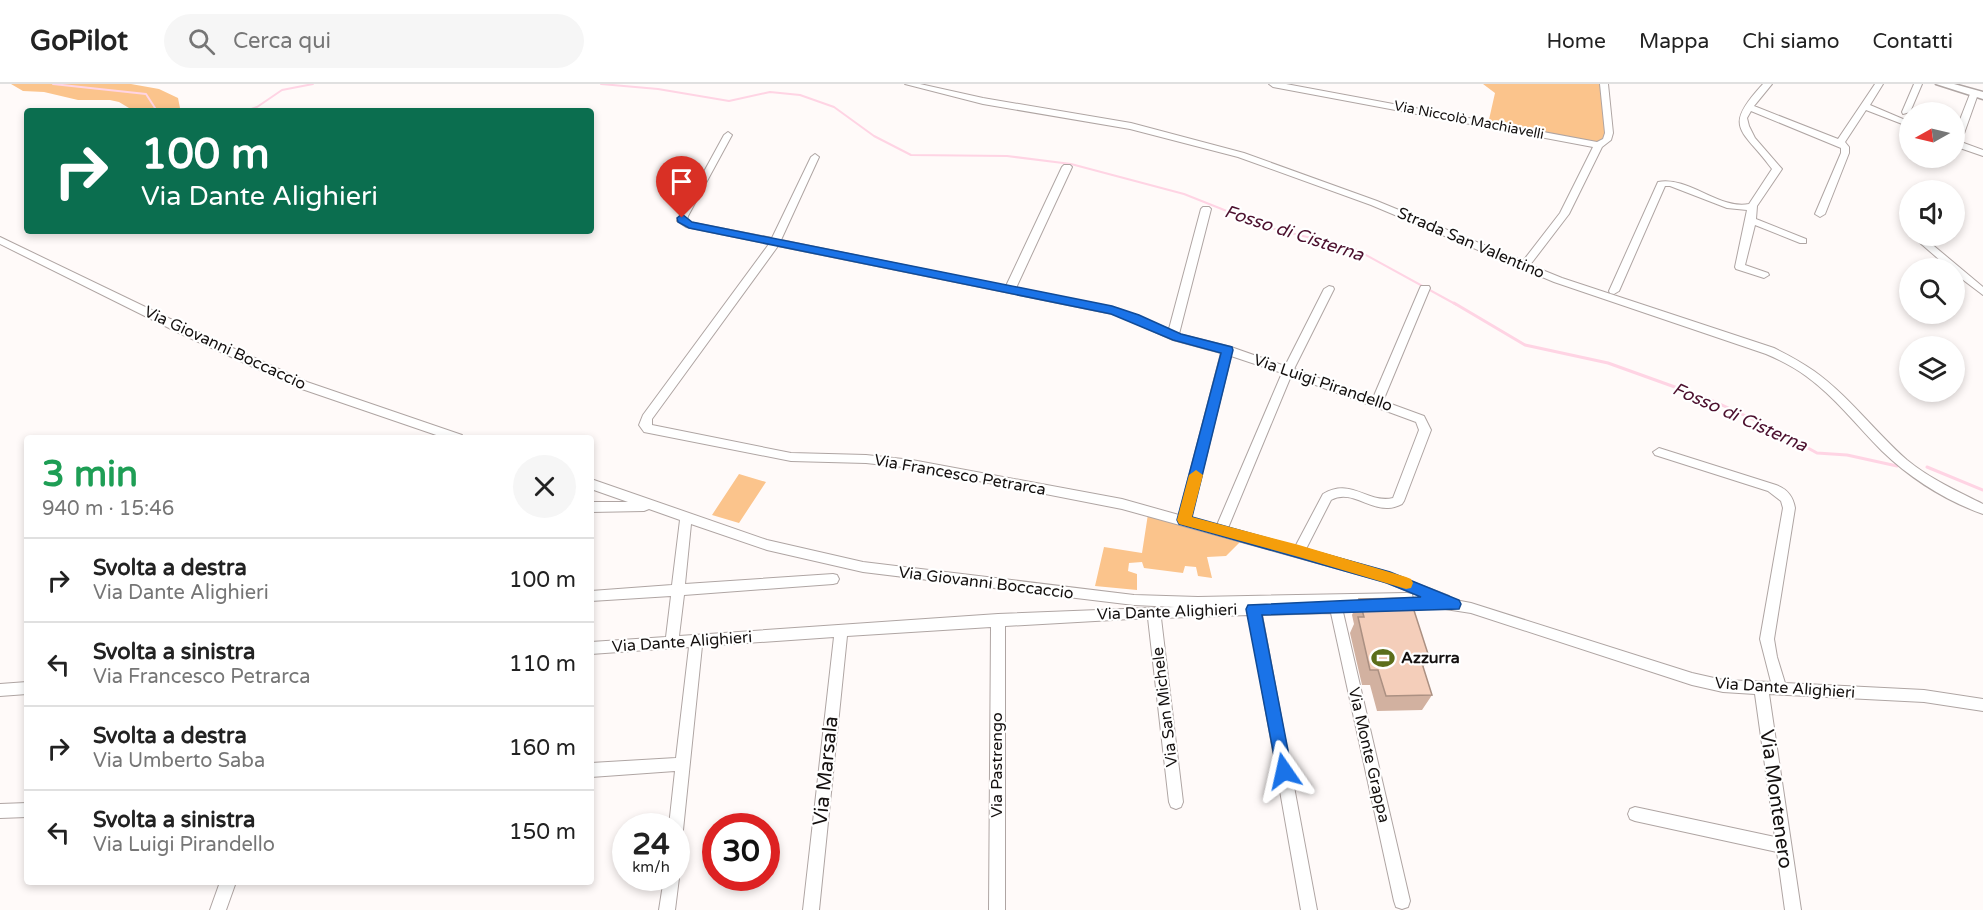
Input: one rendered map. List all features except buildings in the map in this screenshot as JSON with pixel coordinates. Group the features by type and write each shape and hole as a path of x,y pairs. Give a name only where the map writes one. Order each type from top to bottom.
{"street":[{"name":"Strada San Valentino","path":"909,84 983,101 1123,124 1230,151 1353,195 1567,283 1631,302 1788,359 1832,389 1887,448 1923,478 1983,509"},
{"name":"Via Niccolò Machiavelli","path":"1273,84 1598,145"},
{"path":"1526,265 1564,214 1580,187 1598,145 1607,141 1609,135 1604,84"},
{"path":"1764,275 1740,267 1752,206 1777,169 1746,131 1743,118 1748,107 1768,84"},
{"path":"1840,143 1879,84"},
{"path":"1910,102 1918,84"},
{"path":"1942,84 1979,95 1965,123"},
{"path":"1865,106 1899,120"},
{"path":"1748,107 1845,147 1845,153 1820,214"},
{"name":"Via Luigi Pirandello","path":"728,135 683,216 682,221 689,225 1119,312 1173,335 1227,350 1418,417 1425,427 1400,500 1387,504 1345,492 1332,493 1327,497 1299,551"},
{"path":"1965,147 1983,153"},
{"path":"776,241 814,157"},
{"path":"1010,289 1067,167"},
{"path":"1614,291 1661,184 1671,183 1734,207 1752,206"},
{"path":"1173,335 1206,209"},
{"path":"1751,220 1803,241"},
{"name":"Via Giovanni Boccaccio","path":"0,240 183,330 303,385 449,435"},
{"name":"Via Francesco Petrarca","path":"776,241 646,418 645,425 648,429 661,434 796,458 866,459 921,465 1122,504 1299,551 1390,578 1454,604"},
{"path":"1928,246 1942,258"},
{"path":"1965,278 1983,292"},
{"path":"1377,402 1425,288"},
{"path":"1221,531 1288,371 1329,289"},
{"path":"1184,520 1227,350"},
{"path":"1659,452 1772,488 1787,499 1789,508 1767,639 1780,689"},
{"name":"Via Giovanni Boccaccio","path":"594,485 767,545 835,562 1096,597 1182,602 1394,597 1429,603"},
{"path":"594,507 651,506"},
{"path":"672,643 686,518"},
{"path":"594,596 833,579"},
{"name":"Via Dante Alighieri","path":"594,648 998,620 1254,609 1454,604 1698,681 1761,689 1924,696 1983,705"},
{"name":"Via Monte Grappa","path":"1336,608 1402,901"},
{"path":"1254,609 1309,910"},
{"name":"Via San Michele","path":"1154,613 1176,802"},
{"name":"Via Pastrengo","path":"997,910 998,620"},
{"name":"Via Marsala","path":"811,910 841,632"},
{"path":"678,813 696,641"},
{"path":"0,690 24,688"},
{"name":"Via Montenero","path":"1761,689 1793,910"},
{"path":"594,770 684,764"},
{"path":"0,811 24,810"},
{"path":"1635,814 1783,846"},
{"path":"218,910 227,885"},
{"path":"666,910 669,891"}],"shaded area":[{"path":"11,84 131,84 159,89 178,98 180,108 129,108 110,100 78,100 44,92 23,91"},
{"path":"1483,84 1603,84 1609,129 1598,145 1488,124 1495,93"},
{"path":"739,474 766,482 739,523 712,515"},
{"path":"1148,514 1240,542 1226,556 1207,557 1212,578 1198,576 1196,567 1185,566 1183,573 1144,568 1142,562 1129,563 1128,571 1137,574 1137,590 1095,586 1104,547 1142,553"}],"waterway":[{"name":"Fosso di Cisterna","path":"53,84 146,94 155,108"},
{"name":"Fosso di Cisterna","path":"254,108 282,90 313,84"},
{"name":"Fosso di Cisterna","path":"601,84 658,89 729,101 770,92 800,95 834,107 874,136 911,155 1007,156 1071,164 1184,194 1267,227 1355,249 1457,305"},
{"name":"Fosso di Cisterna","path":"1454,303 1525,345 1608,363 1711,400 1770,427 1817,453 1847,455 1897,466"},
{"name":"Fosso di Cisterna","path":"1927,467 1983,490"}],"slow traffic":[{"path":"1196,475 1184,520 1406,583"}],"place":[{"name":"Azzurra","path":"1383,658"}],"route":[{"path":"682,218 683,222 689,225 1112,310 1135,317 1177,337 1227,350 1184,520 1390,578 1454,604 1254,609 1284,771"}]}
